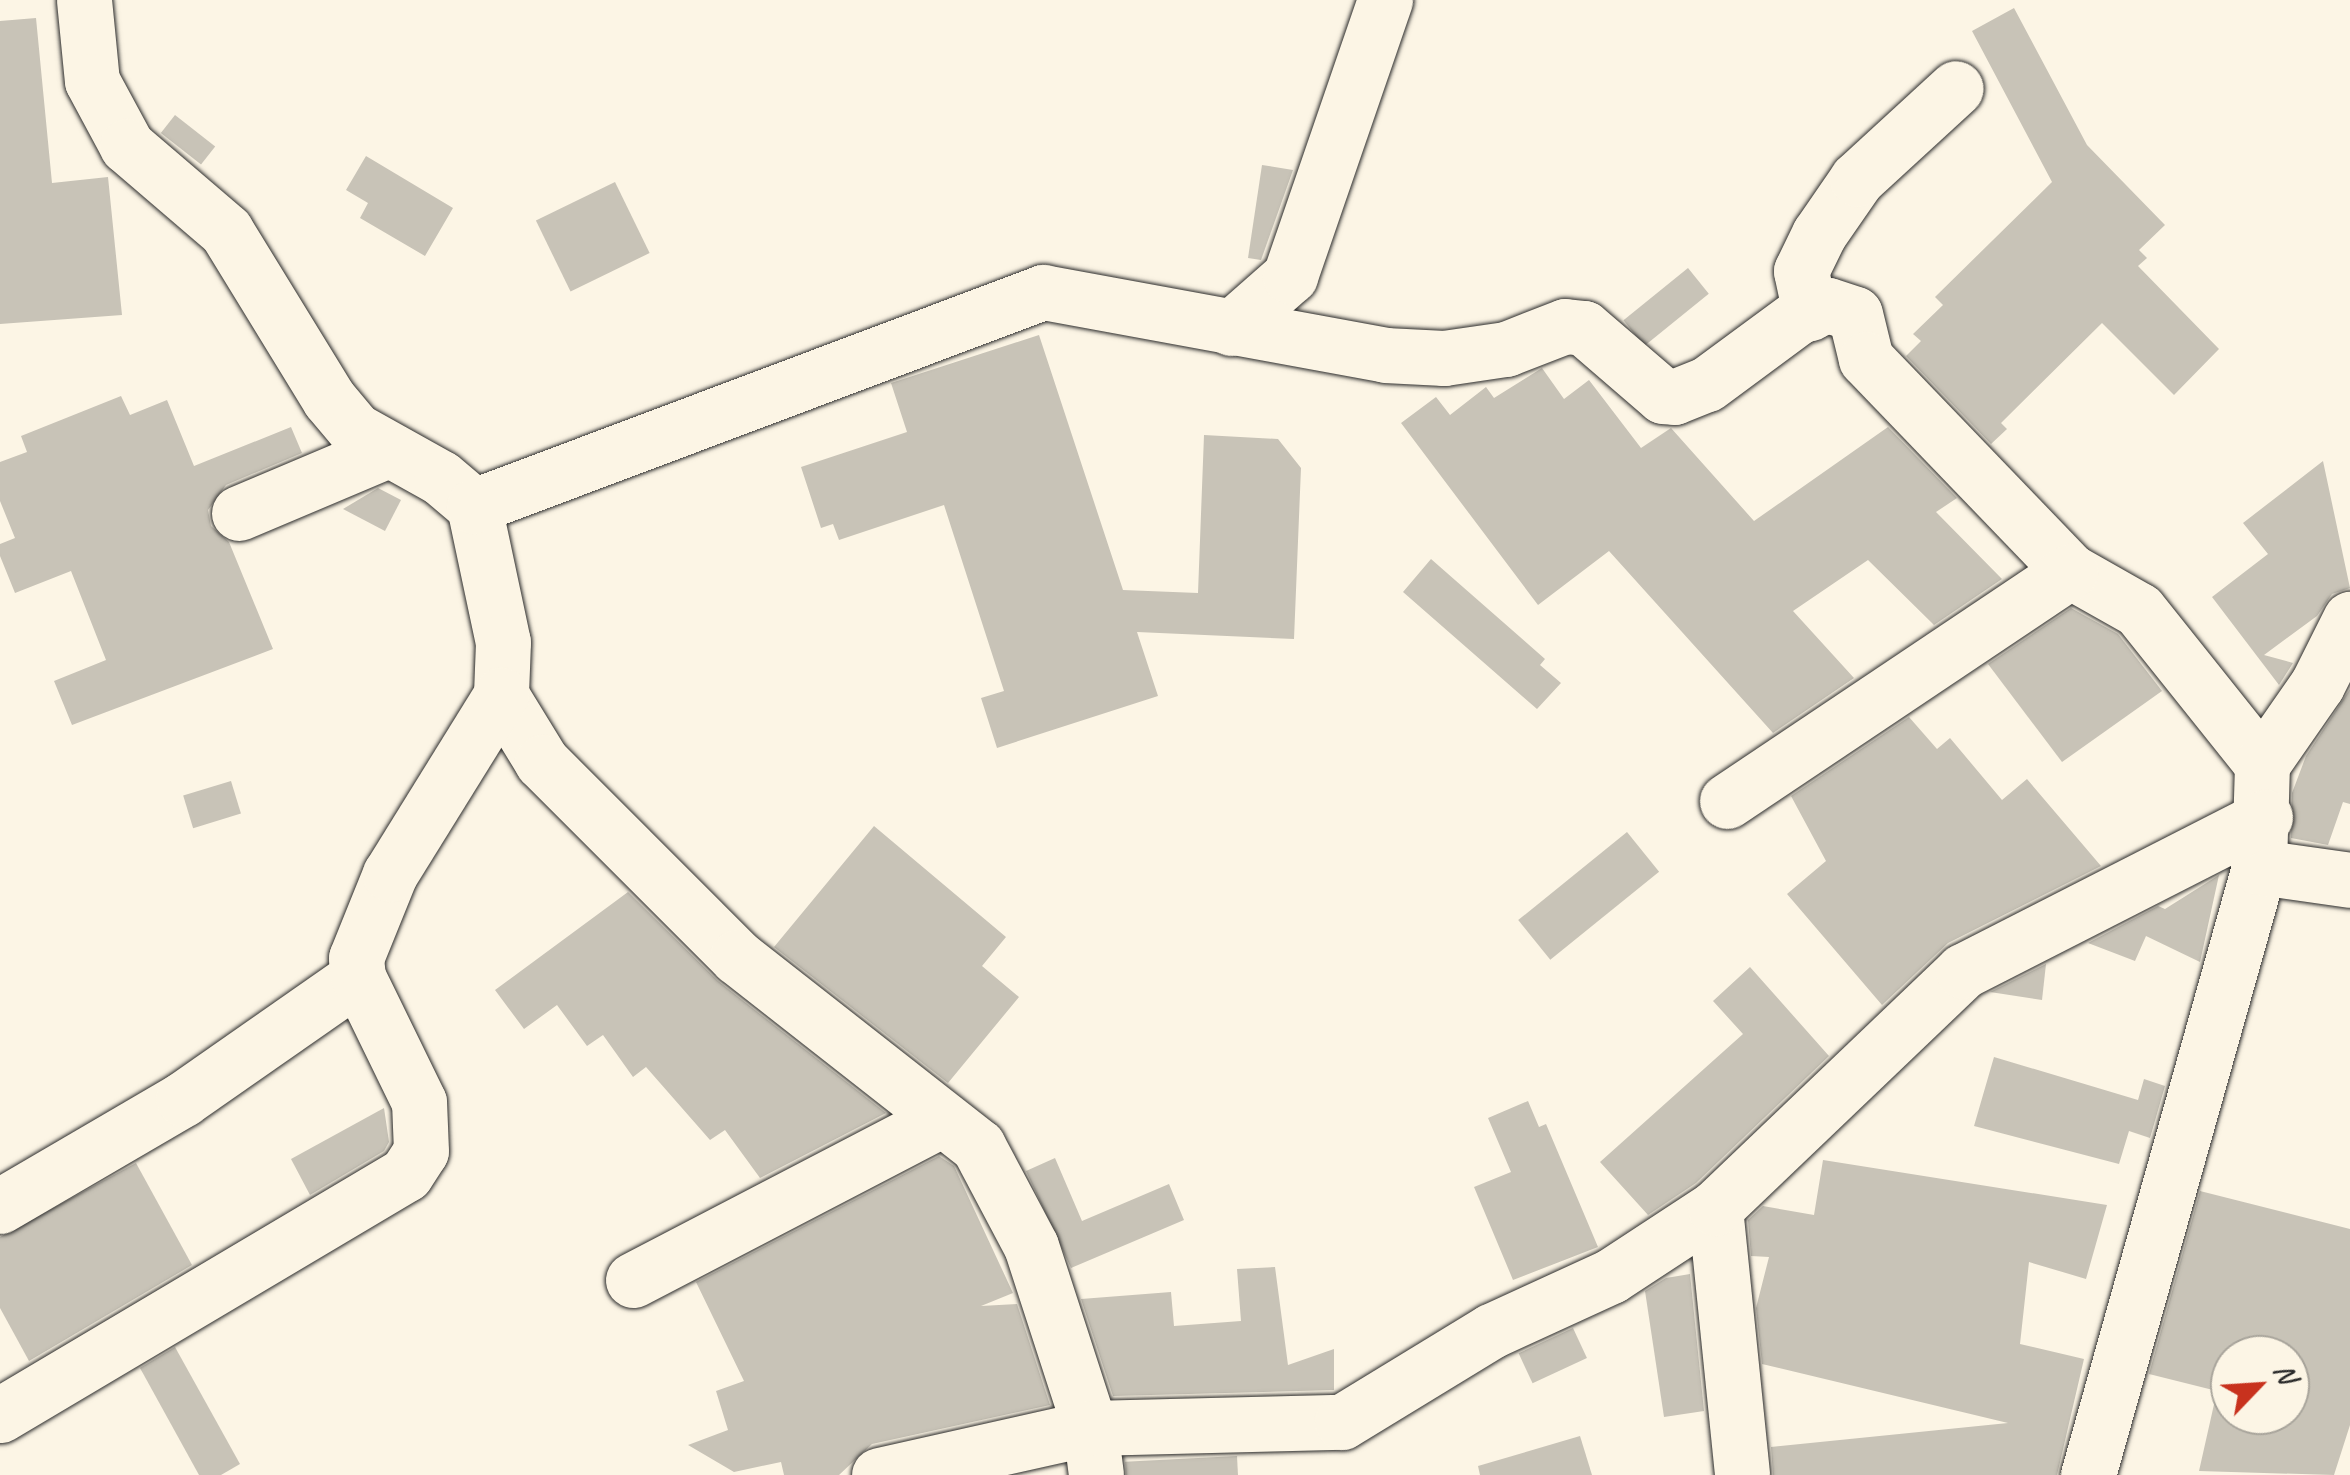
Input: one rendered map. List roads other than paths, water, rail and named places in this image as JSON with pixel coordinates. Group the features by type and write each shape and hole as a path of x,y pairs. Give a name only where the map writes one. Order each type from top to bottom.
{"street":[{"path":"0,1415 406,1174 422,1151 419,1102 358,977 356,958 390,874 501,695 503,642 474,506 442,478 386,451 355,430 329,400 226,232 127,146 92,82 84,0"},
{"path":"1231,328 1290,276 1384,0"},
{"path":"1810,312 1802,272 1819,234 1857,179 1956,88"},
{"path":"474,506 1043,292 1385,355 1444,358 1506,349 1566,326 1584,328 1663,396 1707,384 1810,312 1828,306 1855,314 1866,359 2070,571 2139,610 2262,764"},
{"path":"239,514 386,451"},
{"path":"1727,800 2070,571"},
{"path":"2102,1472 2262,842 2262,764 2318,686 2350,618"},
{"path":"501,695 542,762 737,957 978,1146 1031,1246 1092,1452"},
{"path":"879,1475 1342,1422 1492,1331 1610,1276 1715,1208 1963,971 2262,842 2350,880"},
{"path":"0,1206 183,1099 358,977"},
{"path":"633,1280 940,1120"},
{"path":"1715,1208 1742,1475"}]}
